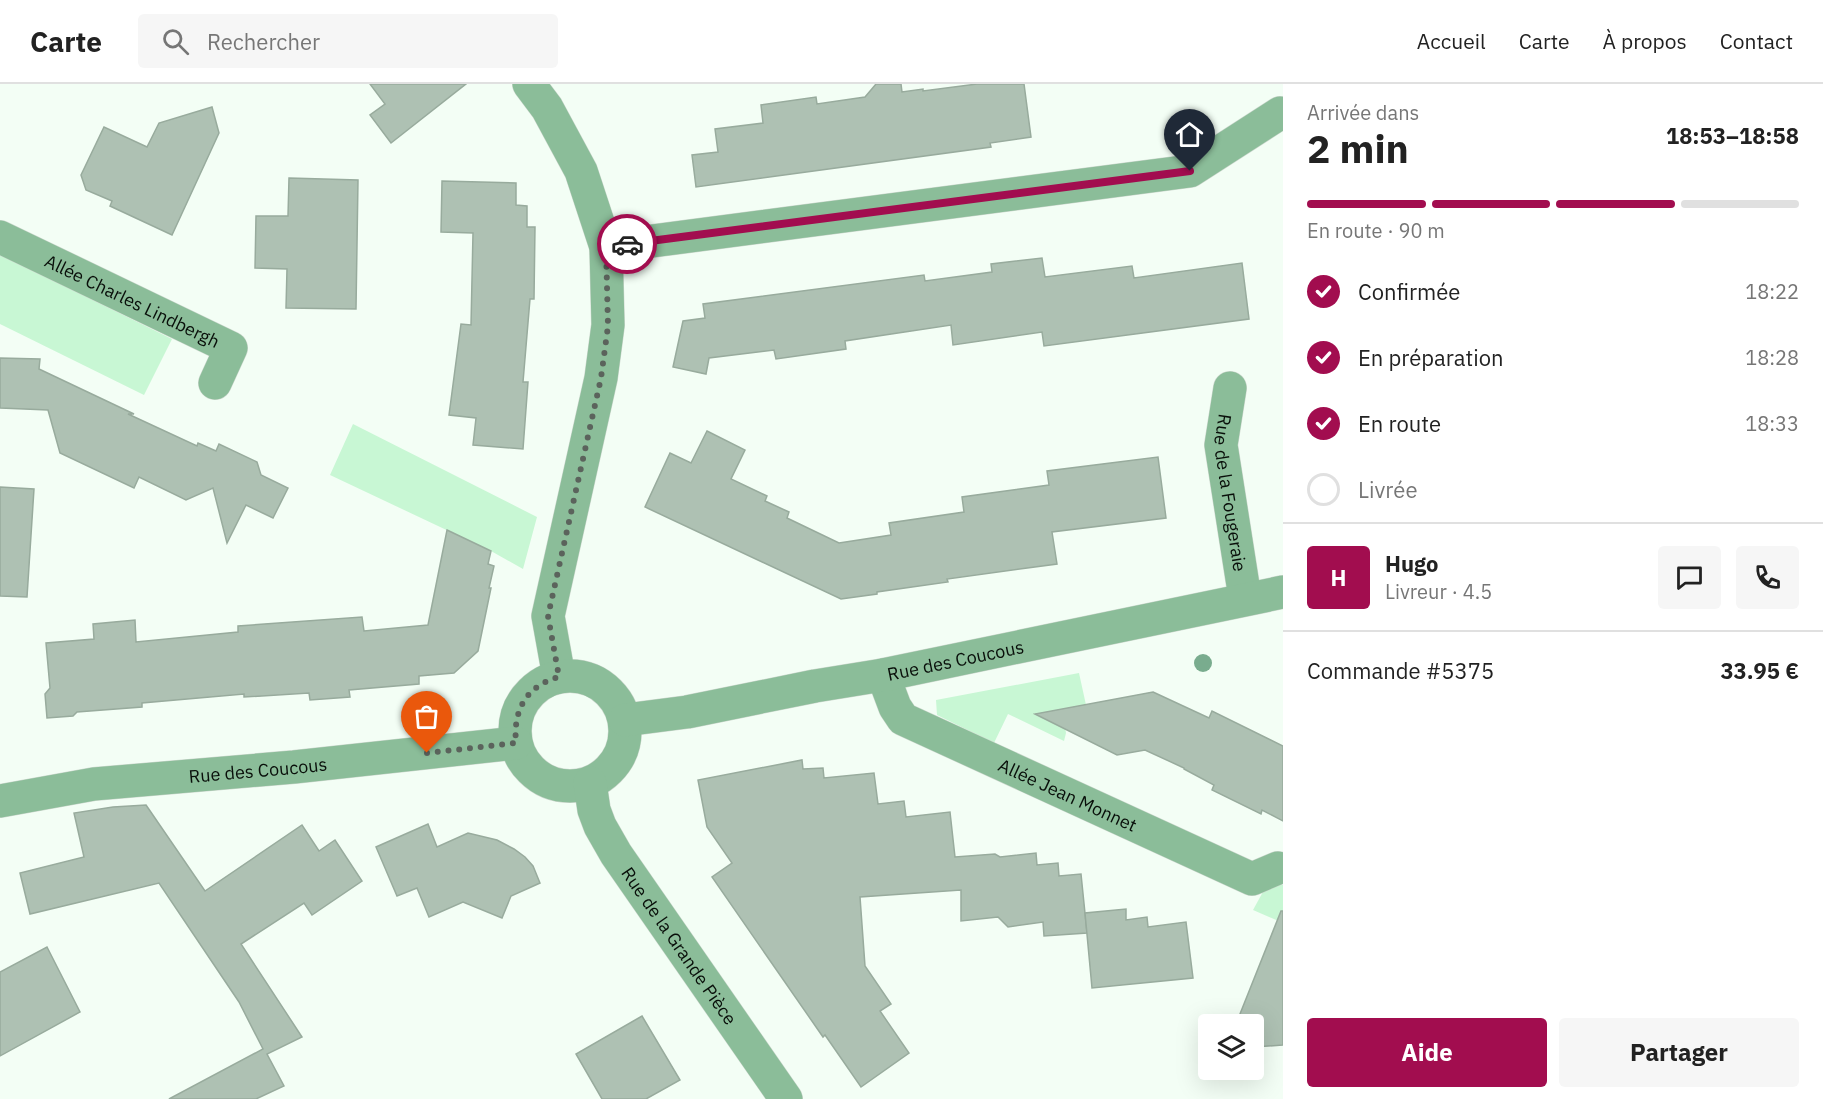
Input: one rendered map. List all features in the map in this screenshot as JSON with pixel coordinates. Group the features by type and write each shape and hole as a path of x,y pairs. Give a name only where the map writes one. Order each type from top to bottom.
{"street":[{"path":"530,84 547,108 581,171 606,247 608,326 601,378 548,616 559,677"},
{"path":"606,247 1190,171 1280,112"},
{"name":"Allée Charles Lindbergh","path":"0,237 231,348 215,383"},
{"name":"Rue de la Fougeraie","path":"1230,388 1221,445 1245,598"},
{"name":"Rue des Coucous","path":"625,720 687,712 815,686 883,675 1283,591"},
{"name":"Allée Jean Monnet","path":"883,675 895,707 903,719 1252,879 1278,868"},
{"path":"559,677 589,678 598,683 614,696 625,720 626,737 620,757 606,774 590,783 566,787 545,780 528,767 516,743 516,720 523,702 540,684 559,677"},
{"name":"Rue des Coucous","path":"0,801 94,784 294,767 516,743"},
{"name":"Rue de la Grande Pièce","path":"590,783 594,810 616,854 786,1099"}],"green space":[{"path":"0,254 172,339 144,395 0,324"},
{"path":"353,424 537,517 523,569 491,551 330,475"},
{"path":"1079,673 1086,705 1062,710 1066,733 1064,741 1008,714 994,743 937,715 936,700"},
{"path":"1270,879 1283,885 1283,923 1253,910"}],"building":[{"path":"370,84 466,84 391,143 370,115 385,104"},
{"path":"876,84 901,84 902,92 977,84 1024,84 1031,137 990,143 991,147 696,187 692,155 718,152 715,129 763,123 761,105 816,97 817,104 865,97"},
{"path":"212,107 219,133 172,235 110,206 112,201 86,190 81,175 104,127 147,147 159,123"},
{"path":"289,178 358,180 356,309 286,308 287,269 255,268 256,216 288,216"},
{"path":"442,181 516,183 516,205 527,206 527,227 535,227 534,299 530,299 523,382 528,382 523,449 473,445 476,418 449,415 461,324 471,325 473,233 441,232"},
{"path":"1042,258 1045,277 1132,266 1134,278 1242,263 1249,319 1044,346 1042,332 953,345 951,325 845,341 846,349 776,359 774,350 709,358 706,374 673,367 683,321 705,318 703,304 924,275 925,281 992,272 991,264"},
{"path":"0,358 40,359 39,369 134,414 128,414 197,446 198,443 216,451 219,444 257,462 261,475 288,488 273,518 246,505 227,543 213,488 186,500 139,477 134,488 60,453 48,410 0,408"},
{"path":"707,431 745,450 731,479 767,496 765,501 789,512 787,518 839,543 891,535 889,523 964,512 962,497 1049,485 1047,471 1158,457 1166,518 1052,532 1057,564 947,579 948,582 841,599 645,507 670,453 691,463"},
{"path":"0,487 34,489 27,597 0,596"},
{"path":"447,530 491,551 488,564 494,566 478,651 454,673 419,676 419,684 349,690 350,697 310,700 309,693 244,697 244,694 142,703 142,707 77,712 73,716 47,718 45,694 50,688 46,643 94,639 93,624 135,620 136,642 238,632 238,626 362,617 364,631 428,625"},
{"path":"1153,692 1209,718 1212,711 1283,746 1283,821 1262,810 1261,814 1212,790 1214,785 1145,750 1117,755 1035,714"},
{"path":"802,760 803,769 823,768 824,778 874,773 878,804 904,801 906,817 950,812 955,857 995,854 1000,857 1036,853 1037,865 1058,863 1059,876 1081,874 1087,933 1044,936 1043,922 1008,927 998,917 961,921 961,890 860,897 865,966 891,1004 880,1011 909,1053 861,1087 825,1035 823,1037 712,877 732,863 707,827 698,780"},
{"path":"146,805 205,891 302,825 319,851 335,840 362,881 312,915 304,903 241,944 302,1037 267,1054 284,1086 256,1099 169,1099 263,1049 239,1002 159,883 30,914 20,873 84,857 74,813"},
{"path":"428,824 437,847 468,833 497,840 525,857 533,866 540,883 511,896 502,918 463,902 429,917 417,888 397,896 376,847"},
{"path":"1126,909 1126,920 1147,917 1148,927 1186,922 1193,978 1092,988 1085,913"},
{"path":"1281,911 1283,911 1283,1045 1264,1046 1264,1014 1240,1014"},
{"path":"47,947 80,1012 0,1056 0,972"},
{"path":"642,1016 680,1080 646,1099 602,1099 576,1054"}],"way so far":[{"path":"427,753 516,743 516,720 526,697 540,684 559,677 548,616 601,378 608,326 606,247 627,244"}],"route":[{"path":"627,244 1190,171"}]}
